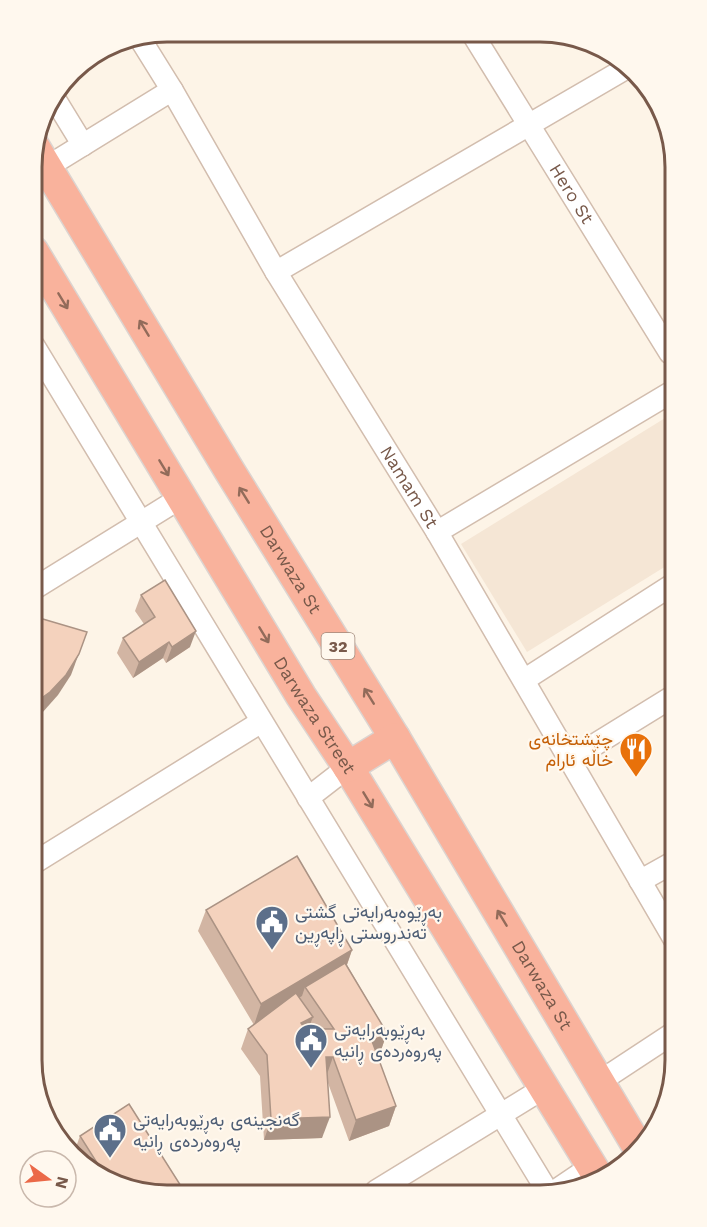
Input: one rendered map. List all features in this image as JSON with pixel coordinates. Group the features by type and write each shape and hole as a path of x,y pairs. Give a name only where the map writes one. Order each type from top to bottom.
{"highway":[{"name":"Darwaza St","path":"42,160 223,460 395,738 635,1142"},
{"name":"Darwaza Street","path":"42,266 301,696 348,767 596,1172"},
{"path":"348,767 395,738"}],"street":[{"name":"Hero St","path":"477,42 665,345"},
{"name":"Namam St","path":"143,44 276,272 437,532 665,924"},
{"path":"276,272 621,71"},
{"path":"43,155 83,145 172,90"},
{"path":"58,105 83,145"},
{"path":"42,358 543,1185"},
{"path":"437,532 665,396"},
{"path":"42,584 182,497"},
{"path":"524,680 665,589"},
{"path":"570,760 665,701"},
{"path":"42,858 261,722"},
{"path":"308,798 348,767"},
{"path":"640,881 665,867"},
{"path":"599,1082 665,1039"},
{"path":"386,1185 544,1089"}],"shaded area":[{"path":"665,418 665,567 527,652 461,544"}],"building":[{"path":"165,580 196,631 172,647 169,642 139,662 123,638 155,617 141,595"},
{"path":"42,619 87,632 79,654 66,675 42,698"},
{"name":"بەڕێوەبەرایەتی گشتی تەندروستی ڕاپەڕین","path":"297,856 352,950 261,1004 206,910"},
{"name":"بەڕێوبەرایەتی پەروەردەی ڕانیە","path":"345,963 387,1033 372,1041 396,1106 356,1120 333,1057 326,1057 330,1117 271,1119 267,1055 248,1029 296,993 313,1017 301,1023 305,1029 334,1029 305,987"},
{"path":"129,1104 180,1185 150,1184 119,1176 98,1165 80,1136"}],"place":[{"name":"چێشتخانەی خاڵە ئارام","path":"636,778"},
{"name":"بەڕێوەبەرایەتی گشتی تەندروستی ڕاپەڕین","path":"272,951"},
{"name":"بەڕێوبەرایەتی پەروەردەی ڕانیە","path":"311,1069"},
{"name":"گەنجینەی بەڕێوبەرایەتی پەروەردەی ڕانیە","path":"110,1159"}]}
